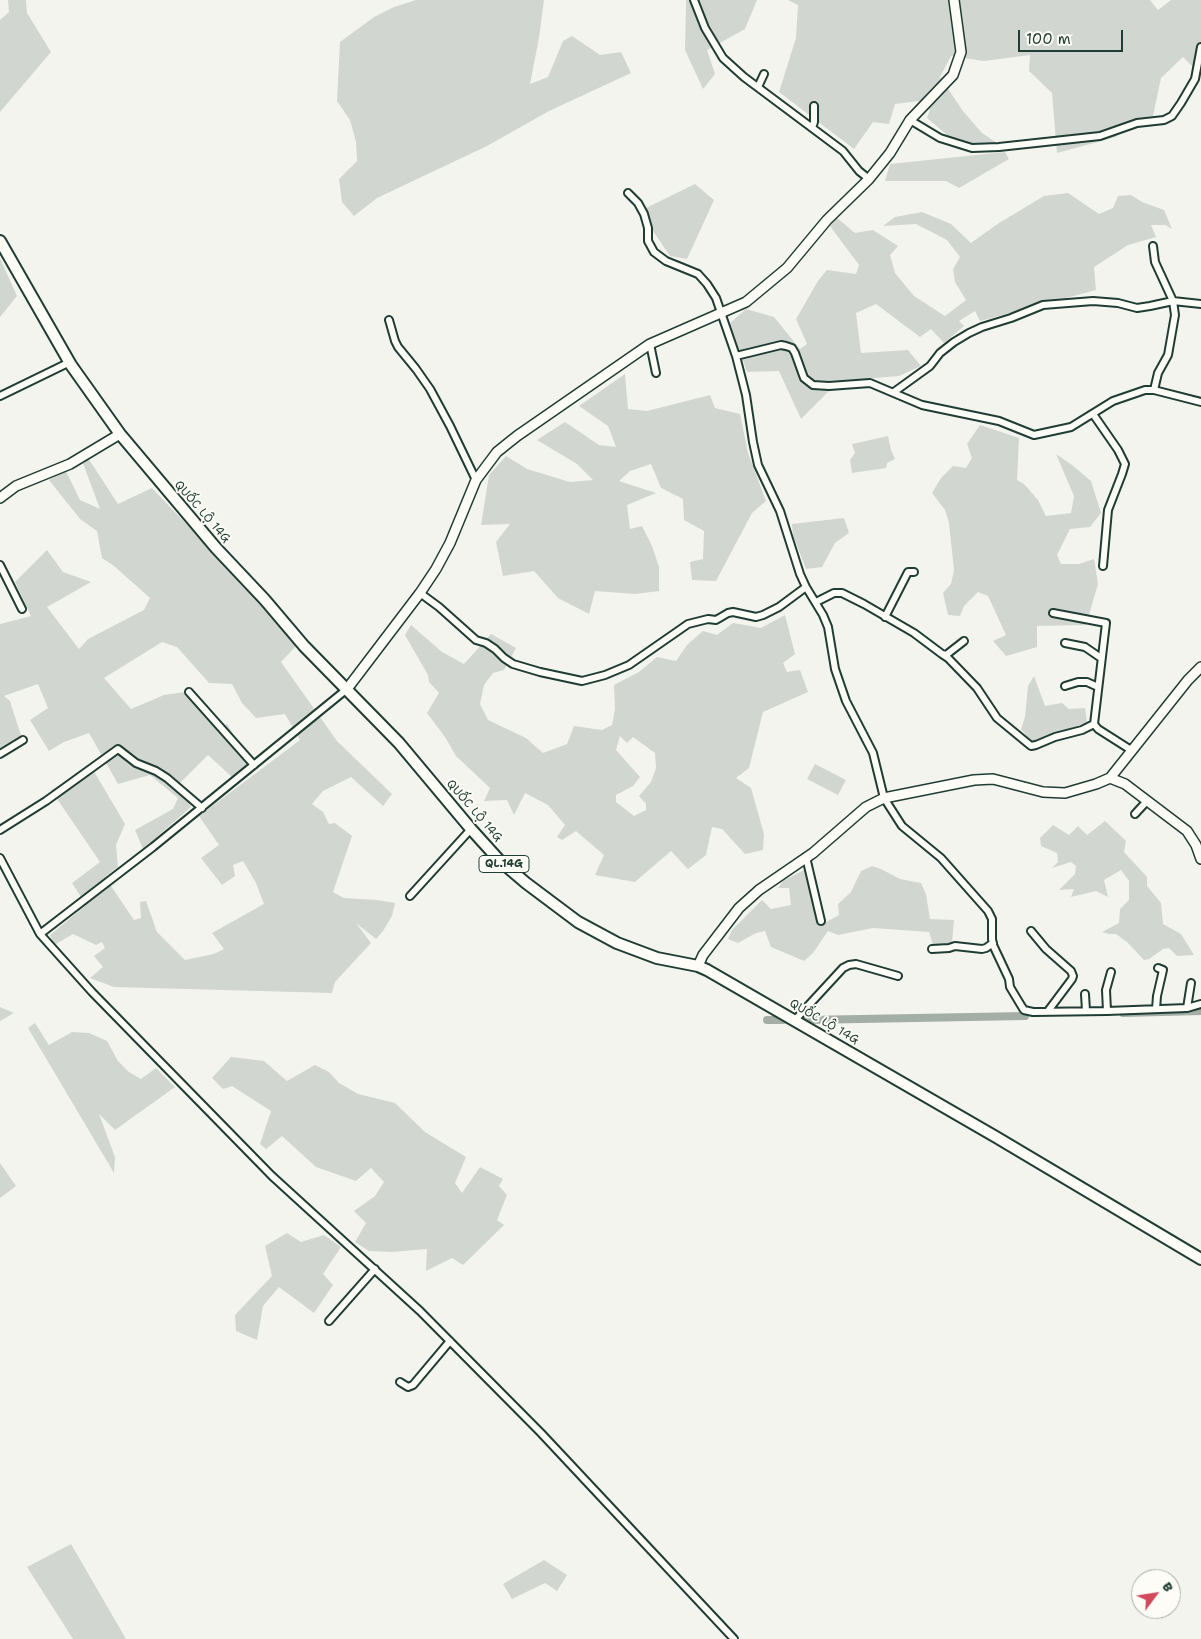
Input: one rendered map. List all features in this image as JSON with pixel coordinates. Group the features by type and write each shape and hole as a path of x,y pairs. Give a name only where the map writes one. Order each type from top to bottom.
{"main road":[{"name":"QUỐC LỘ 14G","path":"0,241 70,362 120,434 216,548 304,646 399,743 499,860 526,883 578,922 617,943 656,958 698,966 795,1020 1201,1259"}],"street":[{"path":"694,0 705,28 723,58 843,152 859,171 870,179"},
{"path":"40,934 146,853 347,689 420,593 450,543 476,480 497,452 517,436 650,344 746,302 787,268 827,220 870,179 890,153 910,120 953,75 961,52 954,0"},
{"path":"910,120 940,138 972,148 999,147 1100,136 1137,123 1164,120 1172,116 1195,79 1201,47"},
{"path":"758,87 764,74"},
{"path":"812,128 814,106"},
{"path":"628,194 638,203 644,214 648,228 648,241 654,252 666,261 698,274 716,298 736,356 746,395 758,465 780,511 806,587 816,602 828,627 835,669 846,701 872,753 884,798 902,826 941,858 988,911 992,919 993,943 1009,979 1010,987 1024,1010 1033,1012 1107,1011 1187,1008 1201,1004"},
{"path":"1153,246 1156,262 1173,301 1175,315 1168,355 1158,373 1154,390"},
{"path":"894,392 926,369 940,353 954,342 982,327 1043,305 1093,301 1118,303 1137,308 1173,301 1201,304"},
{"path":"389,320 398,347 430,389 476,480"},
{"path":"650,344 656,373"},
{"path":"736,356 786,346 792,348 804,378 813,385 829,386 870,383 922,405 999,421 1034,435 1071,427 1113,401 1145,390 1154,390 1201,402"},
{"path":"0,396 70,362"},
{"path":"1093,414 1118,450 1125,464 1108,510 1103,566"},
{"path":"0,498 16,486 70,464 120,434"},
{"path":"0,565 22,609"},
{"path":"885,617 908,572 914,572"},
{"path":"420,593 476,640 486,643 513,664 582,681 605,675 629,664 688,624 708,619 716,620 728,613 734,612 756,617 763,615 806,587"},
{"path":"816,602 838,592 864,604 914,633 948,658 977,688 997,718 1031,746 1082,730 1094,724"},
{"path":"1053,613 1106,623 1094,724"},
{"path":"942,654 946,655 964,641"},
{"path":"1065,643 1085,647 1102,658"},
{"path":"698,966 703,954 739,908 759,890 806,857 866,807 884,798 974,780 993,779 1044,792 1065,793 1096,784 1110,778 1188,680 1201,667"},
{"path":"1065,686 1078,682 1087,682 1098,687"},
{"path":"189,692 254,765"},
{"path":"1094,724 1131,750"},
{"path":"0,754 24,740"},
{"path":"0,830 46,801 118,749 136,763 156,771 167,778 202,808"},
{"path":"1110,778 1124,784 1187,832 1199,844 1201,858"},
{"path":"1135,814 1147,801"},
{"path":"410,896 471,829"},
{"path":"806,857 820,921"},
{"path":"0,858 40,934 92,992 272,1176 375,1269 450,1341 541,1433 734,1639"},
{"path":"1031,931 1073,976 1048,1011"},
{"path":"932,949 955,946 982,948 993,943"},
{"path":"795,1020 846,966 856,964 898,976"},
{"path":"1156,1009 1163,970 1158,968"},
{"path":"1107,1011 1106,990 1111,972"},
{"path":"1187,1008 1191,983"},
{"path":"1085,994 1086,1011"},
{"path":"329,1321 375,1269"},
{"path":"400,1382 408,1387 413,1385 450,1341"}],"shaded area":[{"path":"8,0 26,0 27,13 51,52 0,112 0,20 9,12"},
{"path":"416,0 544,0 530,84 548,77 563,41 572,36 600,55 621,52 631,73 549,111 487,146 377,198 354,216 342,202 339,179 357,161 356,142 350,120 337,101 340,42 374,17 394,7"},
{"path":"686,0 757,0 745,29 707,50 715,74 703,89 685,50"},
{"path":"788,0 1150,0 1158,10 1171,0 1201,0 1201,59 1195,69 1183,57 1161,78 1153,116 1126,126 1116,137 1057,153 1052,93 1029,71 1030,55 984,61 951,56 940,77 963,111 982,133 997,143 981,151 972,143 953,140 927,118 930,110 918,101 895,104 889,124 873,122 854,149 779,92 796,38 798,5"},
{"path":"1005,152 1009,159 959,188 946,181 885,181 890,164"},
{"path":"695,184 714,200 687,259 670,256 653,231 646,208"},
{"path":"1068,193 1099,214 1113,208 1118,196 1131,195 1142,202 1164,210 1172,229 1165,225 1151,225 1156,237 1128,245 1094,267 1096,290 980,321 975,311 959,321 964,326 944,343 931,329 920,337 876,304 856,313 861,353 908,350 921,366 899,376 839,381 801,419 779,371 747,372 730,323 746,309 774,317 800,349 807,344 796,319 818,281 827,270 856,274 859,265 830,226 837,218 855,233 873,230 898,246 890,255 895,273 914,296 945,316 966,300 955,282 953,269 960,257 947,240 916,224 883,226 895,217 922,212 951,224 971,243 999,223 1044,196"},
{"path":"0,258 17,296 0,317"},
{"path":"625,374 628,409 647,411 710,395 715,408 740,414 748,453 766,501 752,513 716,581 692,580 690,562 703,559 704,531 684,520 683,499 661,488 651,464 630,471 619,481 656,493 627,505 630,529 642,526 652,546 659,567 659,591 635,594 595,591 589,614 558,598 534,571 503,576 496,542 510,524 481,525 489,475 506,456 527,469 570,482 593,480 577,464 537,440 565,422 599,445 616,447 608,426 579,406"},
{"path":"980,425 1019,438 1017,480 1024,484 1038,500 1046,516 1071,513 1074,496 1056,454 1091,481 1101,513 1090,527 1070,529 1057,555 1061,564 1079,564 1094,559 1098,584 1086,625 1037,626 1037,647 1006,656 993,641 1006,635 988,596 978,592 964,606 960,616 948,615 943,593 951,584 954,570 949,523 945,510 932,493 941,478 953,466 966,468 972,458 967,444"},
{"path":"888,436 895,459 887,463 886,468 852,473 850,460 855,453 852,444"},
{"path":"88,458 118,504 152,488 297,645 281,662 337,741 392,794 383,806 351,777 323,791 312,804 323,812 329,824 335,823 352,836 333,892 344,898 395,903 392,916 376,939 356,923 371,943 335,982 332,993 114,987 90,978 103,967 94,956 105,948 102,942 96,945 73,934 54,945 50,935 86,905 72,883 100,862 51,790 92,768 125,824 116,845 118,867 105,877 134,920 141,918 140,902 146,901 157,932 185,960 214,954 224,949 212,933 264,904 256,883 243,861 233,865 235,876 222,885 201,858 219,845 199,816 300,740 285,714 256,718 242,703 232,684 209,683 177,647 162,642 104,678 131,709 164,695 185,692 220,728 227,724 250,762 232,777 208,755 179,784 191,807 143,849 135,830 173,809 178,798 150,775 118,784 89,733 64,742 49,751 30,720 48,708 38,684 4,696 10,701 22,739 0,754 0,624 31,616 15,582 47,550 63,572 91,582 47,607 79,649 88,639 144,610 150,598 114,566 102,558 97,531 80,519 49,480 66,471 80,500 100,509 83,463"},
{"path":"844,518 849,533 835,543 822,567 806,569 793,535 792,524"},
{"path":"785,615 795,654 783,663 787,672 800,670 808,692 763,712 749,768 736,778 751,788 764,834 763,850 745,854 722,829 712,827 706,855 688,869 671,851 635,882 595,875 604,855 576,831 562,840 557,837 565,825 548,805 525,793 514,815 507,800 484,801 490,788 456,756 445,737 427,713 439,693 429,682 428,675 405,635 411,625 442,652 464,664 491,634 516,648 504,670 493,673 484,685 480,704 488,720 526,738 543,753 567,744 574,726 602,730 612,725 615,709 614,685 639,672 657,657 676,661 687,645 703,631 717,635 733,623 761,628","holes":["620,736 627,743 633,737 655,753 656,768 651,782 639,796 646,804 646,810 634,816 616,802 616,795 633,786 640,777 616,750"]},
{"path":"1034,676 1045,706 1062,703 1069,709 1085,708 1087,722 1036,742 1031,741 1021,729 1025,717 1028,686"},
{"path":"815,764 846,780 838,795 807,779"},
{"path":"1105,821 1126,841 1124,852 1147,877 1147,886 1161,903 1163,924 1181,934 1194,955 1177,956 1169,948 1163,949 1149,959 1144,960 1127,942 1116,934 1102,932 1119,923 1120,909 1129,900 1129,881 1121,870 1104,880 1108,897 1096,891 1071,897 1074,889 1059,890 1075,874 1076,866 1071,862 1052,868 1058,862 1057,853 1041,846 1040,838 1053,825 1069,835 1078,826 1087,835"},
{"path":"872,866 900,879 921,883 926,894 930,919 954,920 952,943 933,945 929,932 873,928 838,935 828,931 813,953 804,961 771,947 765,931 756,933 738,943 728,939 732,930 762,900 771,909 791,905 789,888 778,888 783,881 804,870 819,926 839,915 838,904 851,892 861,871"},
{"path":"0,1007 14,1013 0,1021"},
{"path":"35,1023 49,1045 72,1032 89,1033 107,1041 118,1061 129,1072 141,1079 156,1068 175,1087 115,1130 99,1114 115,1157 114,1173 28,1028"},
{"path":"231,1057 264,1061 287,1081 315,1065 329,1072 339,1083 358,1094 395,1103 425,1132 466,1157 455,1183 462,1193 480,1167 503,1179 499,1186 507,1195 497,1220 504,1225 463,1265 452,1258 426,1271 427,1249 392,1252 369,1251 355,1242 366,1223 354,1211 375,1196 384,1182 371,1168 356,1181 316,1167 282,1136 266,1149 260,1144 271,1111 232,1086 223,1089 212,1078"},
{"path":"0,1163 16,1186 0,1198"},
{"path":"287,1233 301,1242 324,1235 341,1247 323,1274 333,1285 314,1313 279,1287 263,1306 257,1340 236,1331 235,1315 272,1276 265,1246"},
{"path":"71,1544 126,1639 73,1639 27,1567"},
{"path":"544,1560 567,1575 557,1591 545,1583 512,1599 503,1584"}],"waterway":[{"path":"1123,1013 1201,1011"},
{"path":"805,1020 1025,1016"},
{"path":"767,1020 783,1020"}]}
